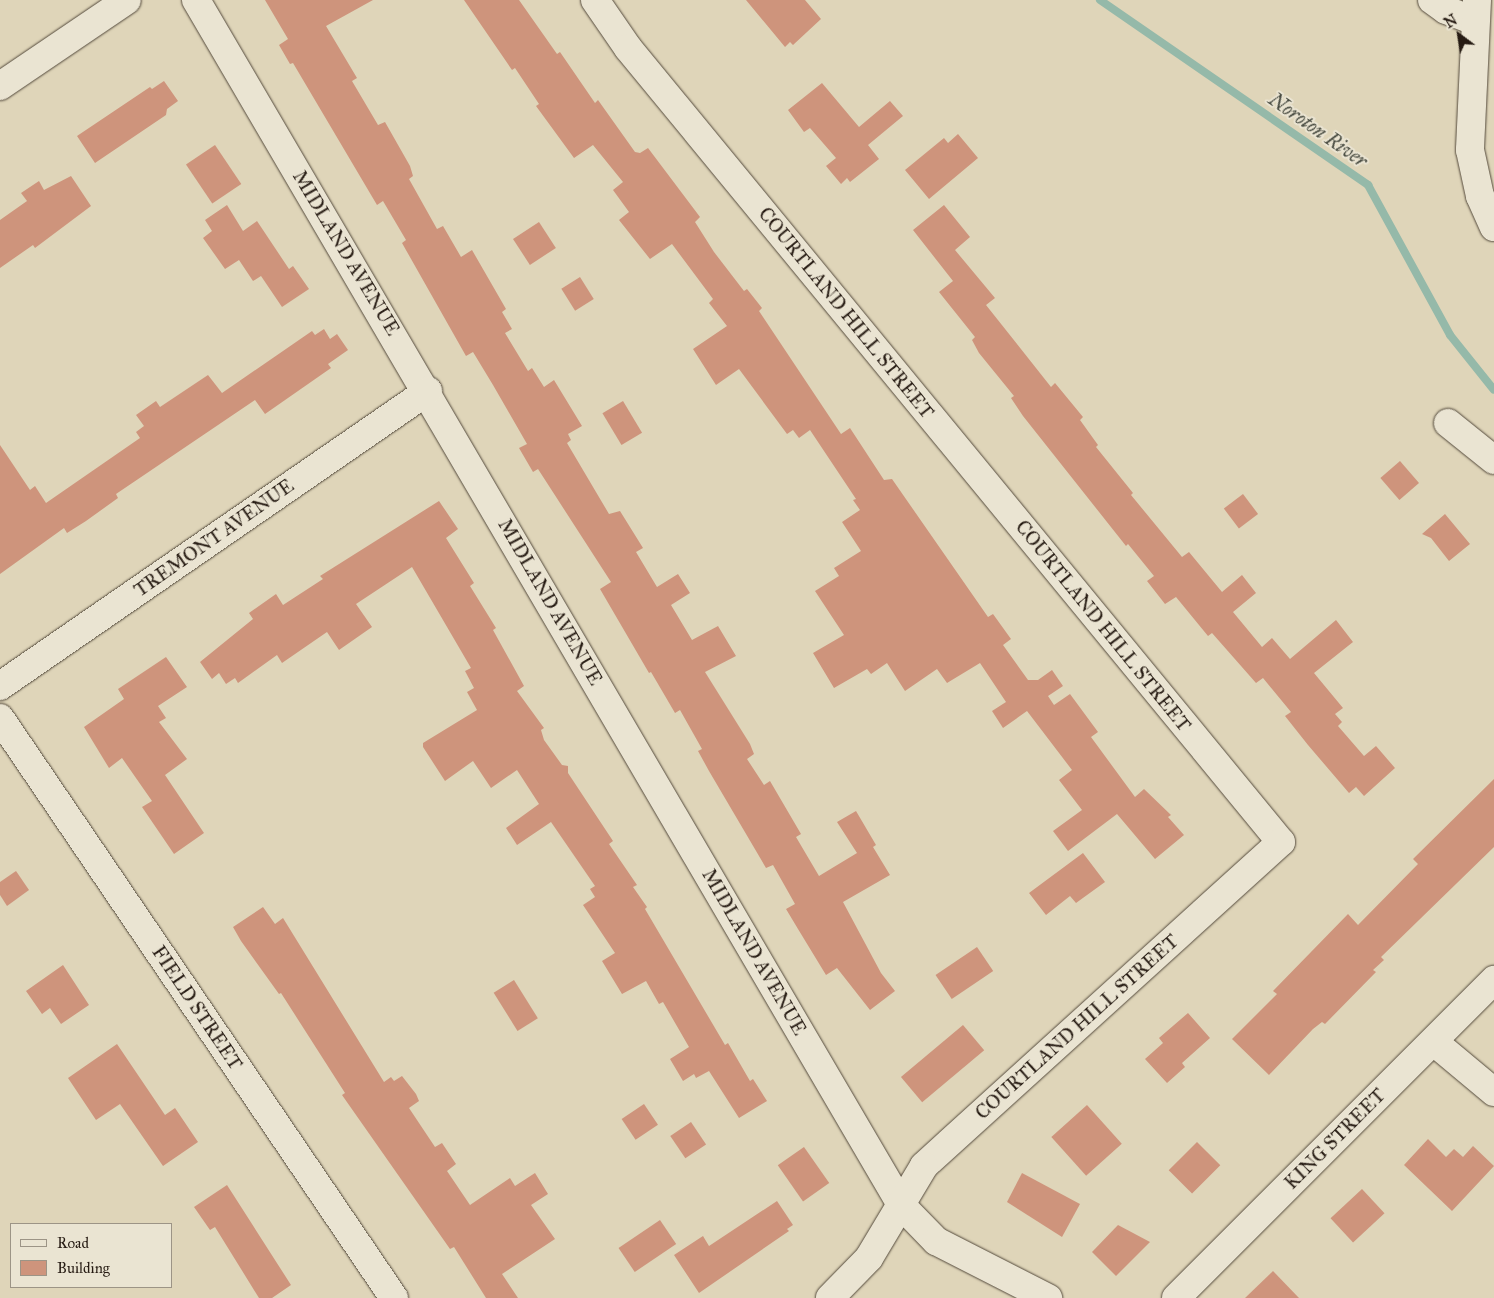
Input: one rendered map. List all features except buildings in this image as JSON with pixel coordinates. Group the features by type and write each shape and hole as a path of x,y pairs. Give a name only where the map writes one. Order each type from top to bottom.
{"street":[{"path":"0,86 127,0"},
{"name":"MIDLAND AVENUE","path":"196,0 428,391 902,1206 936,1241 1048,1298"},
{"name":"COURTLAND HILL STREET","path":"595,0 628,48 1281,842 924,1166 902,1206"},
{"path":"1432,0 1446,10 1476,11 1470,150 1480,196 1494,228"},
{"name":"TREMONT AVENUE","path":"0,686 428,391"},
{"path":"1448,423 1494,460"},
{"name":"FIELD STREET","path":"0,718 394,1298"},
{"name":"KING STREET","path":"1176,1298 1494,980"},
{"path":"1434,1042 1494,1092"},
{"path":"830,1298 869,1258 902,1206"}],"waterway":[{"name":"Noroton River","path":"1100,0 1368,185 1450,335 1494,390"}]}
